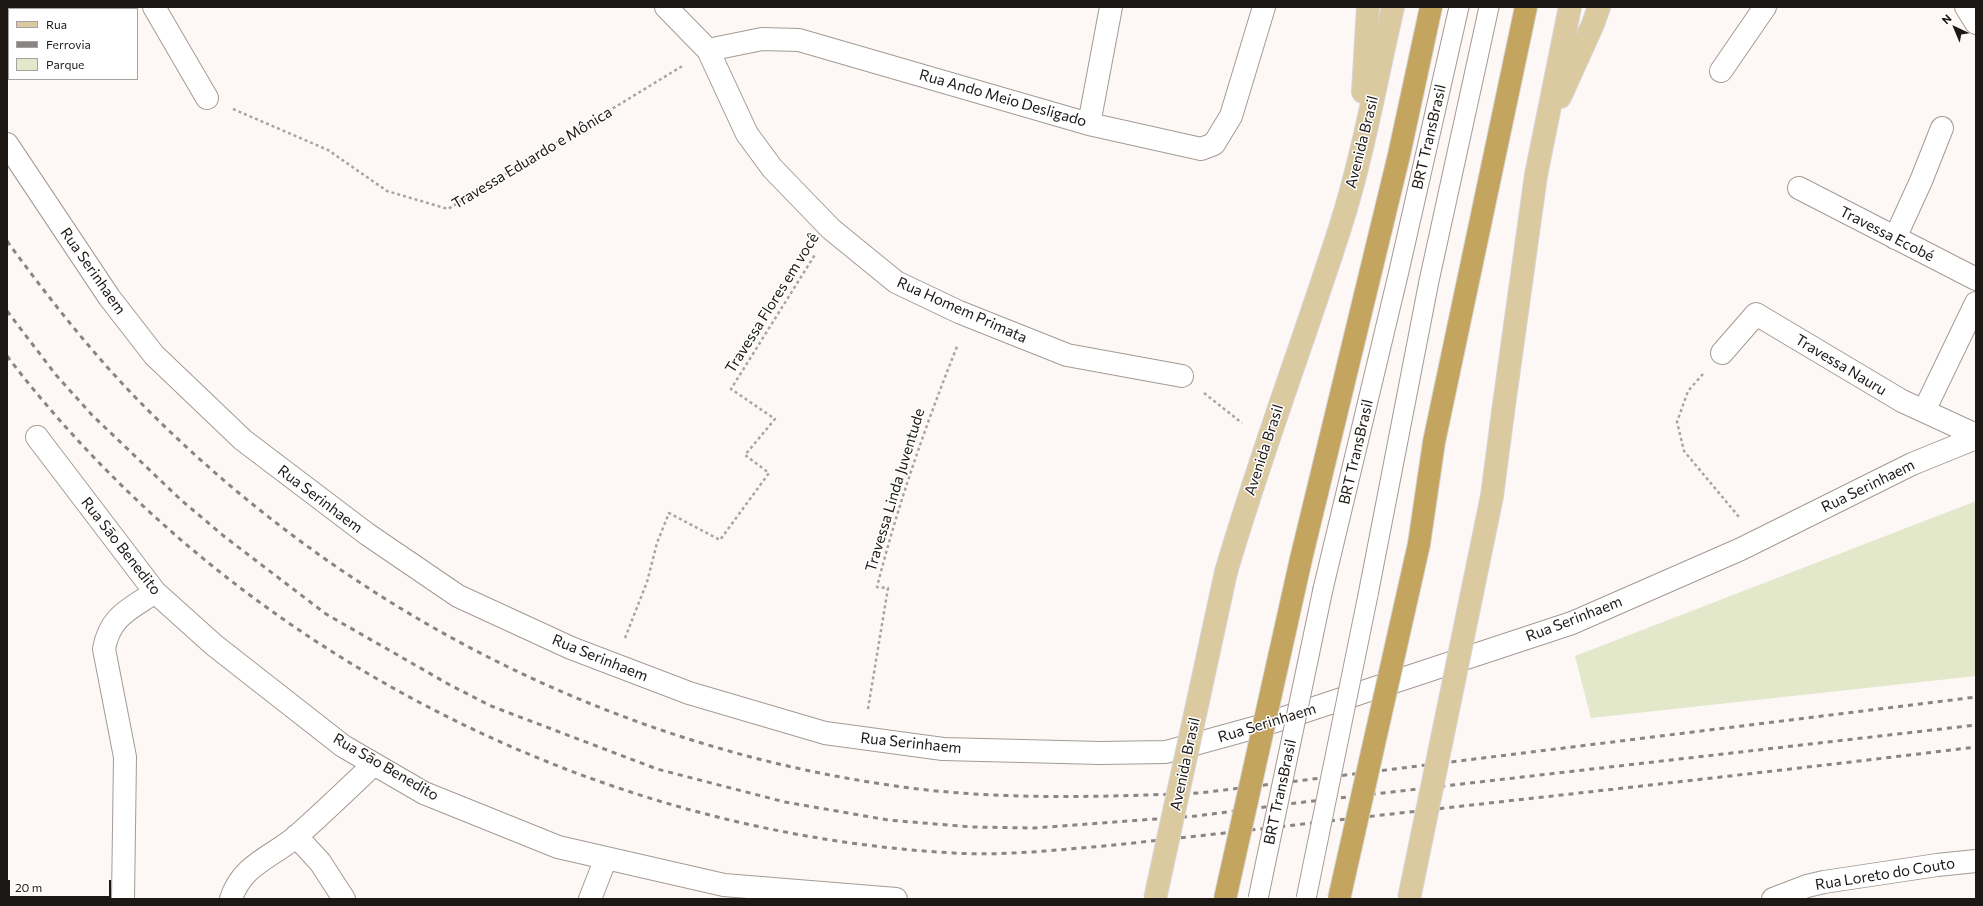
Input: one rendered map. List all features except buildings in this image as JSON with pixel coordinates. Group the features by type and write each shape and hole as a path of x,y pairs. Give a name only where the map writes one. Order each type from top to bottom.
{"highway":[{"path":"1225,899 1301,559 1396,170 1431,7"},
{"path":"1339,899 1419,544 1434,442 1526,7"}],"main road":[{"path":"1358,158 1368,7"},
{"name":"Avenida Brasil","path":"1155,899 1226,572 1266,442 1340,226 1358,158 1393,7"},
{"path":"1409,899 1492,496 1520,286 1544,131 1570,7"},
{"path":"1544,131 1593,24 1599,7"}],"street":[{"path":"154,7 207,98"},
{"path":"666,7 708,50"},
{"path":"1089,124 1111,7"},
{"name":"Rua Ando Meio Desligado","path":"708,50 762,39 799,40 1089,124 1201,149 1214,144 1231,116 1264,7"},
{"path":"1721,71 1766,7"},
{"path":"1966,7 1976,23"},
{"name":"Rua Homem Primata","path":"708,50 747,134 772,168 831,229 896,282 970,316 1067,355 1182,376"},
{"path":"1895,238 1921,181 1942,128"},
{"name":"Rua Serinhaem","path":"7,144 109,297 154,355 243,440 366,534 458,596 571,648 689,693 825,733 943,749 1100,753 1166,752 1257,727 1572,623 1758,540 1912,464 1976,437"},
{"name":"Travessa Ecobé","path":"1799,188 1976,279"},
{"path":"1924,411 1976,302"},
{"name":"Travessa Nauru","path":"1722,354 1756,314 1902,401 1976,437"},
{"name":"Rua Sāo Benedito","path":"37,437 155,592 226,654 343,746 424,793 558,847 724,885 896,899"},
{"path":"123,899 124,757 104,650 107,635 116,620 155,592"},
{"path":"231,899 233,892 250,869 259,860 296,836 374,764"},
{"path":"296,836 320,862 344,899"},
{"path":"590,899 606,858"},
{"name":"Rua Loreto do Couto","path":"1773,899 1807,886 1824,882 1938,865 1976,861"}],"lane":[{"name":"BRT TransBrasil","path":"1258,899 1323,589 1399,271 1459,7"},
{"name":"BRT TransBrasil","path":"1306,899 1368,595 1429,281 1489,7"}],"path":[{"name":"Travessa Eduardo e Mônica","path":"207,98 328,150 386,191 448,210 708,50"},
{"name":"Travessa Flores em você","path":"614,665 647,582 657,543 669,513 720,540 769,473 745,456 775,418 731,389 831,229"},
{"name":"Travessa Linda Juventude","path":"863,738 888,588 877,587 891,534 928,418 970,316"},
{"path":"1722,354 1688,391 1677,422 1684,451 1758,540"},
{"path":"1182,376 1266,442"}],"green space":[{"path":"1976,501 1976,676 1591,718 1575,656"}],"railway":[{"path":"7,241 79,334 138,400 159,421 238,492 322,557 411,615 504,665 601,708 702,743 805,770 910,788 946,792 1018,796 1127,796 1200,793 1976,697"},
{"path":"7,311 56,375 92,415 181,500 225,537 326,614 450,685 491,706 657,769 785,802 888,820 972,827 1034,828 1196,816 1296,803 1976,725"},
{"path":"7,356 97,460 198,554 308,636 427,706 553,764 683,808 818,838 954,853 992,854 1048,851 1221,833 1976,747"}]}
